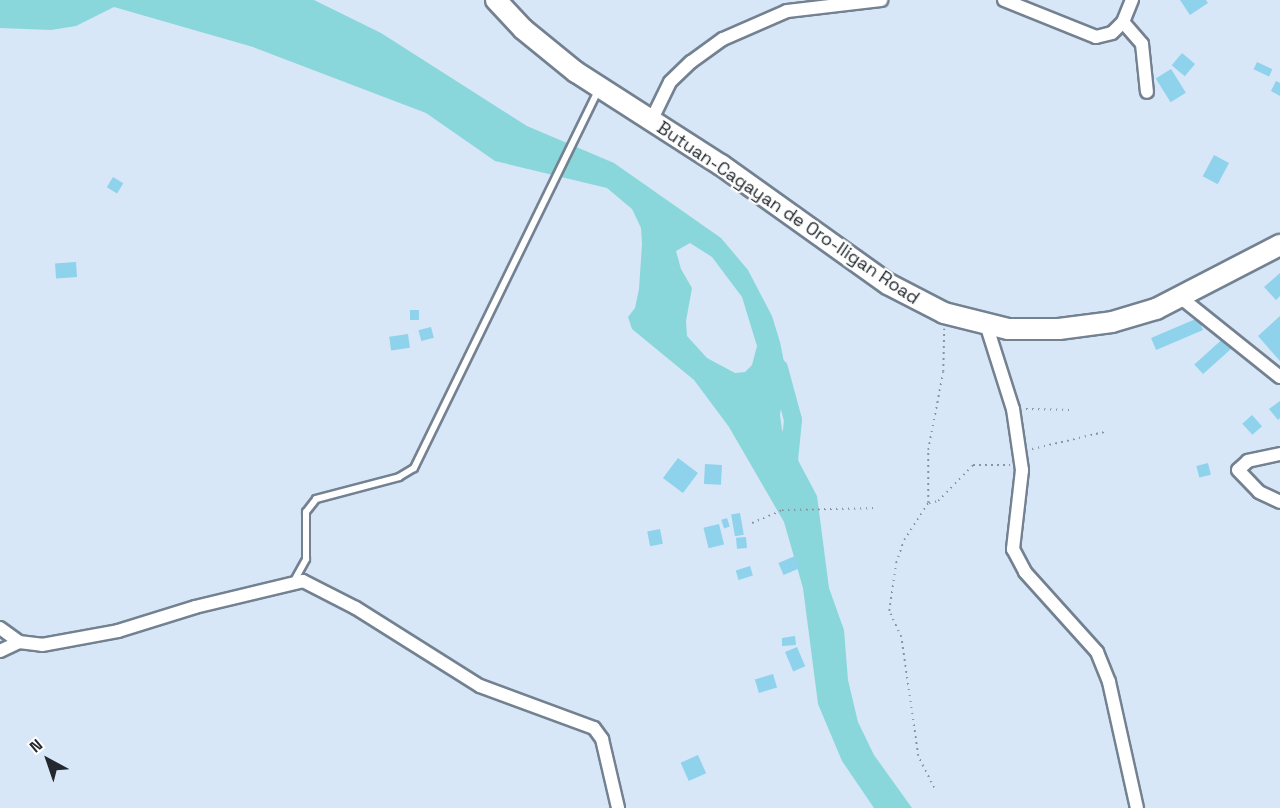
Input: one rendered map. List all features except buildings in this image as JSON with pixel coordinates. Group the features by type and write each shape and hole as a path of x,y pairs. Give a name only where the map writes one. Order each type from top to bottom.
{"highway":[{"name":"Butuan-Cagayan de Oro-Iligan Road","path":"496,0 540,44 600,88 721,165 888,284 944,313 986,324 1033,330 1083,327 1156,309 1280,245"}],"street":[{"path":"651,121 670,82 723,39 787,11 881,0"},
{"path":"1004,0 1096,37 1112,33 1123,22 1132,0"},
{"path":"1123,22 1142,44 1147,92"},
{"path":"1180,297 1280,376"},
{"path":"986,324 1013,409 1020,452 1022,481 1013,549 1025,572 1097,652 1109,682 1137,808"},
{"path":"1280,454 1248,461 1238,470 1259,492 1280,502"},
{"path":"0,628 19,642 42,645 118,631 294,581 315,585 480,686 586,723 602,739 618,808"},
{"path":"0,651 19,642"}],"lane":[{"path":"294,581 306,559 306,512 316,499 399,477 414,468 600,88"}],"path":[{"path":"934,788 918,756 901,637 889,611 896,563 904,540 928,503 928,450 943,372 944,313"},
{"path":"1013,409 1070,410"},
{"path":"928,503 938,501 973,465 1007,466 1020,452 1104,432"},
{"path":"752,523 792,509 878,508"}],"shaded area":[{"path":"0,0 314,0 381,33 527,126 614,163 721,238 748,270 772,316 780,342 786,372 780,415 782,430 817,496 829,588 844,630 848,680 858,722 874,755 912,808 874,808 842,761 818,704 803,588 784,522 729,427 694,380 632,329 628,317 635,308 639,289 642,244 641,228 632,209 607,188 495,161 426,113 253,47 114,7 76,26 51,30 0,28","holes":["690,243 712,257 742,297 757,346 752,365 745,372 735,373 707,358 687,336 686,321 692,288 681,269 676,251"]}],"waterway":[{"path":"779,368 793,420 789,460 792,473"}]}
